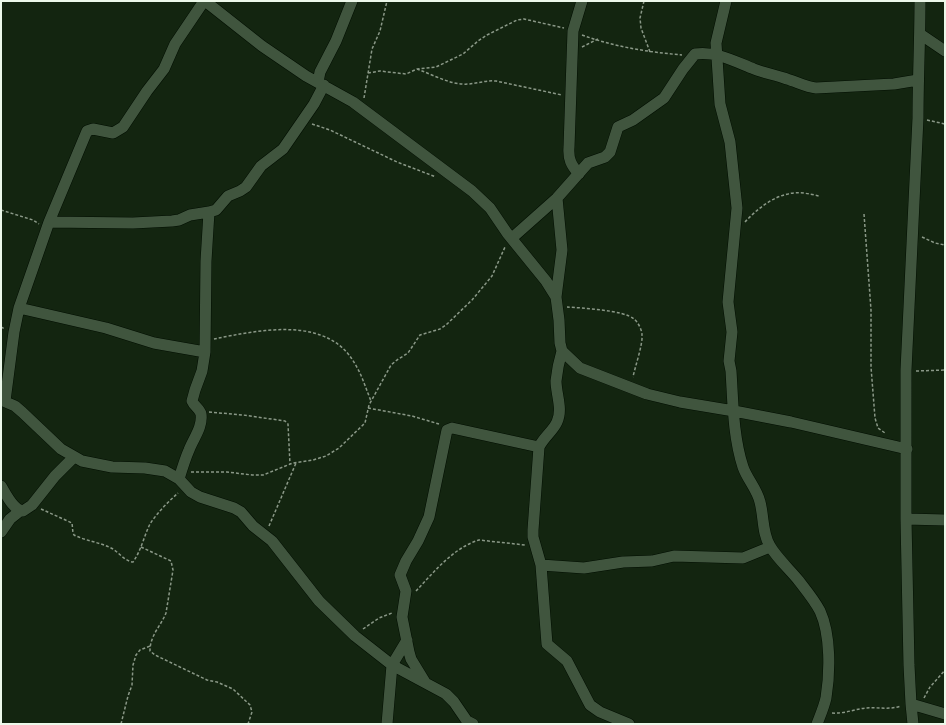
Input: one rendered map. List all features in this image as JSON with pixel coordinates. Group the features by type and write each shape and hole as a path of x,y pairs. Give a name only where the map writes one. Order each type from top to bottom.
{"street":[{"path":"473,724 467,720 450,697 392,664 355,636 319,601 272,541 253,526 241,512 226,505 200,497 191,492 182,479 165,471 145,468 112,468 82,461 61,449 15,406 3,401 14,332 19,308 48,226 87,131 94,129 113,133 122,126 164,69 175,44 204,1 262,46 306,76 353,102 472,191 490,208 511,237 546,280 557,302"},
{"path":"48,226 172,221 179,220 190,214 216,210 228,196 240,191 246,186 261,166 283,149 314,104 321,84 320,72 336,41 352,1"},
{"path":"579,174 571,165 568,158 573,31 582,1"},
{"path":"726,1 717,32 716,54 720,104 730,142 738,208 728,302 732,332 729,361 738,450 744,468 756,489 765,533 770,547 799,581 820,611 828,646 828,674 826,699 817,724"},
{"path":"913,724 915,705 906,519 906,370 918,118 920,1"},
{"path":"920,34 945,51"},
{"path":"511,237 557,198 588,163 605,157 610,152 618,127 633,120 664,98 680,72 694,54 716,54 756,70 816,88 894,84 918,80"},
{"path":"557,198 562,250 557,302 562,351 556,383 560,412 557,421 539,447 533,530 541,564 545,635 547,644 567,661 590,705 600,712 628,724"},
{"path":"182,479 190,448 197,433 201,415 200,411 192,401 202,371 205,352 206,261 209,212"},
{"path":"19,308 106,328 154,343 205,352"},
{"path":"562,351 580,368 630,388 680,402 824,429 907,449"},
{"path":"425,683 411,659 402,617 406,591 400,572 418,541 429,517 445,434 447,430 452,428 539,447"},
{"path":"1,532 10,519 20,511 27,510 55,476 74,457"},
{"path":"1,486 20,511"},
{"path":"906,519 945,520"},
{"path":"541,564 584,568 623,562 652,561 674,556 743,558 770,547"},
{"path":"387,724 392,664 407,640"},
{"path":"915,705 945,714"}],"path":[{"path":"366,113 364,97 372,49 380,32 387,1"},
{"path":"644,1 640,18 641,28 650,52"},
{"path":"368,73 380,71 406,74 417,69 436,67 463,54 487,35 517,20 524,19 553,25 633,50 682,55 694,54"},
{"path":"573,50 598,39"},
{"path":"417,69 461,84 472,84 489,80 571,97"},
{"path":"918,118 945,124"},
{"path":"300,125 313,124 320,126 397,162 438,178"},
{"path":"736,232 751,216 779,197 788,193 819,196"},
{"path":"1,210 48,226"},
{"path":"864,214 871,310 871,367 875,418 878,428 891,435"},
{"path":"913,233 935,243 945,245"},
{"path":"32,504 72,523 74,535 113,549 127,561 133,562 151,524 168,502 182,479 232,472 257,476 290,464 326,456 339,448 365,423 371,401 391,365 408,353 420,335 440,329 446,325 485,286 492,276 511,237"},
{"path":"557,302 598,309 634,318 640,327 642,336 630,388"},
{"path":"206,340 273,330 290,329 307,331 324,336 336,343 355,363 371,401"},
{"path":"906,370 945,370"},
{"path":"368,408 412,416 452,428"},
{"path":"200,411 285,421 288,424 290,464"},
{"path":"265,536 296,463"},
{"path":"355,636 379,618 404,607 438,567 472,542 479,540 536,547"},
{"path":"141,547 171,561 173,565 166,613 151,640 150,651 155,655 207,680 217,682 233,689 250,705 252,712 248,724"},
{"path":"121,724 132,685 133,665 136,655 140,650 150,646"},
{"path":"821,713 838,714 866,708 889,708 915,705 945,670"}]}
